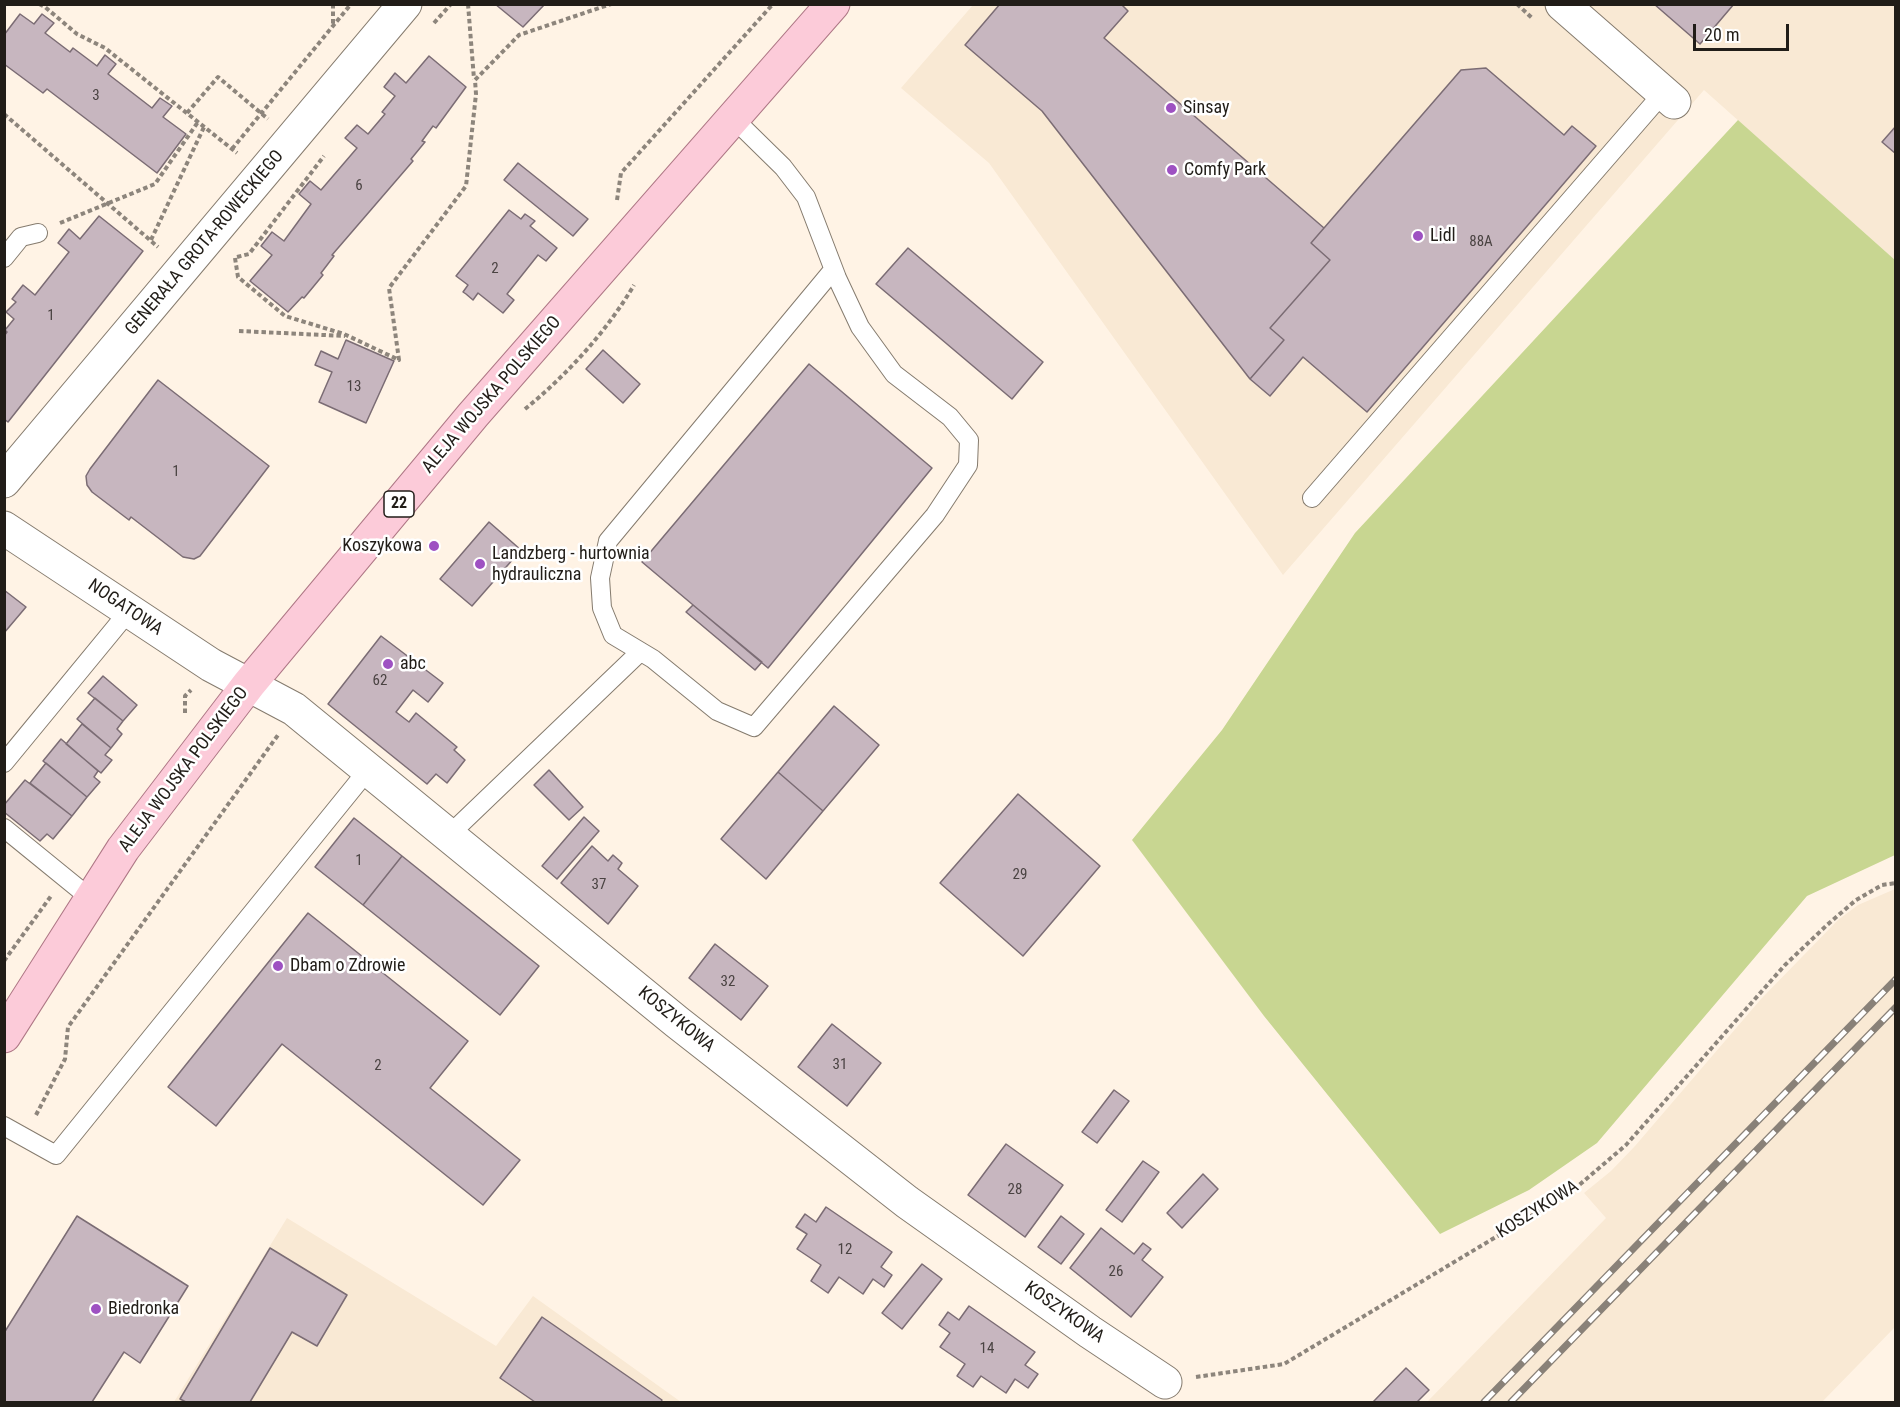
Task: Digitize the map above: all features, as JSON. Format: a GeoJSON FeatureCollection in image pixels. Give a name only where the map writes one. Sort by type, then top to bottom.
{"type":"FeatureCollection","features":[{"type":"Feature","properties":{"kind":"main road","name":"ALEJA WOJSKA POLSKIEGO"},"geometry":{"type":"LineString","coordinates":[[4,1036],[123,849],[249,684],[473,415],[833,4]]}},
{"type":"Feature","properties":{"kind":"street","name":"GENERAŁA GROTA-ROWECKIEGO"},"geometry":{"type":"LineString","coordinates":[[4,481],[405,4]]}},
{"type":"Feature","properties":{"kind":"street"},"geometry":{"type":"LineString","coordinates":[[1562,4],[1669,97]]}},
{"type":"Feature","properties":{"kind":"street","name":"NOGATOWA"},"geometry":{"type":"LineString","coordinates":[[4,528],[211,665],[249,684]]}},
{"type":"Feature","properties":{"kind":"street","name":"KOSZYKOWA"},"geometry":{"type":"LineString","coordinates":[[249,684],[294,709],[677,1023],[907,1202],[1090,1332],[1165,1382]]}},
{"type":"Feature","properties":{"kind":"lane"},"geometry":{"type":"LineString","coordinates":[[1312,498],[1669,97]]}},
{"type":"Feature","properties":{"kind":"lane"},"geometry":{"type":"LineString","coordinates":[[732,117],[783,167],[807,198],[833,270],[860,327],[894,374],[950,417],[969,440],[969,465],[935,514],[754,727],[717,711],[640,652],[613,635],[602,608],[600,578],[608,541],[833,270]]}},
{"type":"Feature","properties":{"kind":"lane"},"geometry":{"type":"LineString","coordinates":[[4,258],[21,237],[38,233]]}},
{"type":"Feature","properties":{"kind":"lane"},"geometry":{"type":"LineString","coordinates":[[4,763],[129,611]]}},
{"type":"Feature","properties":{"kind":"lane"},"geometry":{"type":"LineString","coordinates":[[448,836],[640,652]]}},
{"type":"Feature","properties":{"kind":"lane"},"geometry":{"type":"LineString","coordinates":[[12,1130],[56,1155],[367,771]]}},
{"type":"Feature","properties":{"kind":"lane"},"geometry":{"type":"LineString","coordinates":[[4,828],[90,898]]}},
{"type":"Feature","properties":{"kind":"path"},"geometry":{"type":"LineString","coordinates":[[39,4],[77,34],[105,48],[263,174]]}},
{"type":"Feature","properties":{"kind":"path"},"geometry":{"type":"LineString","coordinates":[[333,4],[333,26]]}},
{"type":"Feature","properties":{"kind":"path"},"geometry":{"type":"LineString","coordinates":[[232,149],[351,4]]}},
{"type":"Feature","properties":{"kind":"path"},"geometry":{"type":"LineString","coordinates":[[235,258],[238,277],[285,316],[349,336],[399,360],[389,288],[466,186],[476,94],[468,4]]}},
{"type":"Feature","properties":{"kind":"path"},"geometry":{"type":"LineString","coordinates":[[474,80],[519,35],[611,4]]}},
{"type":"Feature","properties":{"kind":"path"},"geometry":{"type":"LineString","coordinates":[[615,209],[621,173],[773,4]]}},
{"type":"Feature","properties":{"kind":"path"},"geometry":{"type":"LineString","coordinates":[[187,113],[218,77],[292,139]]}},
{"type":"Feature","properties":{"kind":"path"},"geometry":{"type":"LineString","coordinates":[[4,114],[183,268]]}},
{"type":"Feature","properties":{"kind":"path"},"geometry":{"type":"LineString","coordinates":[[38,233],[154,184],[198,122]]}},
{"type":"Feature","properties":{"kind":"path"},"geometry":{"type":"LineString","coordinates":[[151,240],[204,127]]}},
{"type":"Feature","properties":{"kind":"path"},"geometry":{"type":"LineString","coordinates":[[516,417],[549,390],[601,331],[622,306],[639,277]]}},
{"type":"Feature","properties":{"kind":"path"},"geometry":{"type":"LineString","coordinates":[[239,331],[349,336]]}},
{"type":"Feature","properties":{"kind":"path"},"geometry":{"type":"LineString","coordinates":[[12,1130],[40,1109],[65,1059],[68,1027],[165,896],[288,722],[294,709]]}},
{"type":"Feature","properties":{"kind":"path","name":"KOSZYKOWA"},"geometry":{"type":"LineString","coordinates":[[1165,1382],[1284,1364],[1571,1192],[1626,1145],[1785,965],[1827,924],[1856,900],[1882,885],[1896,883]]}},
{"type":"Feature","properties":{"kind":"shaded area","name":"Comfy Park"},"geometry":{"type":"Polygon","coordinates":[[[973,5],[1895,5],[1895,260],[1704,90],[1283,575],[989,163],[901,88],[973,5]]]}},
{"type":"Feature","properties":{"kind":"shaded area"},"geometry":{"type":"Polygon","coordinates":[[[1895,889],[1895,1327],[1822,1402],[1427,1402],[1606,1218],[1584,1193],[1611,1171],[1635,1146],[1761,999],[1838,920],[1858,905],[1895,889]]]}},
{"type":"Feature","properties":{"kind":"shaded area"},"geometry":{"type":"Polygon","coordinates":[[[287,1218],[496,1346],[533,1296],[681,1402],[174,1402],[287,1218]]]}},
{"type":"Feature","properties":{"kind":"green space"},"geometry":{"type":"Polygon","coordinates":[[[1738,120],[1895,260],[1895,855],[1807,896],[1597,1143],[1529,1190],[1440,1234],[1264,1016],[1132,840],[1222,730],[1355,533],[1738,120]]]}},
{"type":"Feature","properties":{"kind":"building"},"geometry":{"type":"Polygon","coordinates":[[[495,4],[545,4],[523,27],[495,4]]]}},
{"type":"Feature","properties":{"kind":"building","name":"Comfy Park"},"geometry":{"type":"Polygon","coordinates":[[[1000,4],[1121,4],[1128,11],[1104,38],[1324,228],[1311,243],[1330,260],[1270,328],[1284,340],[1250,379],[1042,111],[965,45],[1000,4]]]}},
{"type":"Feature","properties":{"kind":"building"},"geometry":{"type":"Polygon","coordinates":[[[1654,4],[1734,4],[1700,44],[1654,4]]]}},
{"type":"Feature","properties":{"kind":"building"},"geometry":{"type":"Polygon","coordinates":[[[20,14],[34,24],[42,14],[54,23],[45,33],[70,52],[73,48],[97,66],[105,55],[116,64],[108,74],[152,108],[160,98],[172,106],[163,117],[186,134],[157,173],[47,89],[43,93],[4,64],[4,35],[20,14]]]}},
{"type":"Feature","properties":{"kind":"building"},"geometry":{"type":"Polygon","coordinates":[[[429,56],[466,87],[436,128],[433,126],[422,141],[425,142],[411,159],[413,161],[332,255],[334,256],[321,273],[323,275],[304,298],[302,297],[288,312],[250,281],[272,255],[261,246],[272,232],[284,241],[311,204],[299,194],[310,181],[321,190],[357,148],[345,138],[357,125],[368,134],[385,114],[382,112],[395,96],[384,87],[395,73],[406,83],[429,56]]]}},
{"type":"Feature","properties":{"kind":"building","name":"Lidl"},"geometry":{"type":"Polygon","coordinates":[[[1486,68],[1564,135],[1572,126],[1596,146],[1367,412],[1303,357],[1270,396],[1250,379],[1284,340],[1270,328],[1330,260],[1311,243],[1461,70],[1486,68]]]}},
{"type":"Feature","properties":{"kind":"building"},"geometry":{"type":"Polygon","coordinates":[[[1896,126],[1896,154],[1882,142],[1896,126]]]}},
{"type":"Feature","properties":{"kind":"building"},"geometry":{"type":"Polygon","coordinates":[[[518,163],[588,219],[573,236],[504,180],[518,163]]]}},
{"type":"Feature","properties":{"kind":"building"},"geometry":{"type":"Polygon","coordinates":[[[509,210],[521,219],[525,214],[535,221],[530,226],[557,248],[546,261],[538,255],[507,294],[514,300],[503,313],[478,293],[473,300],[463,292],[468,285],[456,276],[509,210]]]}},
{"type":"Feature","properties":{"kind":"building"},"geometry":{"type":"Polygon","coordinates":[[[99,216],[143,251],[8,422],[4,419],[4,336],[7,332],[5,330],[14,319],[6,312],[16,302],[12,299],[23,285],[35,295],[69,252],[58,243],[69,229],[80,239],[99,216]]]}},
{"type":"Feature","properties":{"kind":"building"},"geometry":{"type":"Polygon","coordinates":[[[908,248],[1043,362],[1012,399],[876,284],[908,248]]]}},
{"type":"Feature","properties":{"kind":"building"},"geometry":{"type":"Polygon","coordinates":[[[346,340],[394,361],[366,423],[319,402],[332,372],[315,365],[321,351],[338,359],[346,340]]]}},
{"type":"Feature","properties":{"kind":"building"},"geometry":{"type":"Polygon","coordinates":[[[603,350],[640,384],[623,403],[586,369],[603,350]]]}},
{"type":"Feature","properties":{"kind":"building"},"geometry":{"type":"Polygon","coordinates":[[[809,364],[932,468],[768,668],[642,562],[809,364]]]}},
{"type":"Feature","properties":{"kind":"building"},"geometry":{"type":"Polygon","coordinates":[[[158,380],[269,466],[200,556],[194,559],[183,557],[131,517],[129,520],[92,492],[87,485],[86,476],[90,469],[158,380]]]}},
{"type":"Feature","properties":{"kind":"building","name":"Landzberg - hurtownia hydrauliczna"},"geometry":{"type":"Polygon","coordinates":[[[489,522],[521,550],[472,606],[440,579],[489,522]]]}},
{"type":"Feature","properties":{"kind":"building"},"geometry":{"type":"Polygon","coordinates":[[[4,590],[26,607],[4,633],[4,590]]]}},
{"type":"Feature","properties":{"kind":"building"},"geometry":{"type":"Polygon","coordinates":[[[693,605],[762,662],[755,670],[686,612],[693,605]]]}},
{"type":"Feature","properties":{"kind":"building"},"geometry":{"type":"Polygon","coordinates":[[[381,636],[443,683],[428,702],[413,690],[396,712],[409,722],[416,713],[457,747],[454,750],[465,760],[447,783],[436,774],[427,784],[328,704],[381,636]]]}},
{"type":"Feature","properties":{"kind":"building"},"geometry":{"type":"Polygon","coordinates":[[[103,676],[137,705],[123,721],[88,693],[103,676]]]}},
{"type":"Feature","properties":{"kind":"building"},"geometry":{"type":"Polygon","coordinates":[[[95,698],[123,721],[117,729],[122,734],[111,748],[77,719],[95,698]]]}},
{"type":"Feature","properties":{"kind":"building"},"geometry":{"type":"Polygon","coordinates":[[[834,706],[879,745],[823,811],[778,772],[834,706]]]}},
{"type":"Feature","properties":{"kind":"building"},"geometry":{"type":"Polygon","coordinates":[[[82,724],[111,748],[105,755],[112,760],[101,773],[66,744],[82,724]]]}},
{"type":"Feature","properties":{"kind":"building"},"geometry":{"type":"Polygon","coordinates":[[[61,739],[98,771],[94,777],[100,782],[87,797],[43,761],[61,739]]]}},
{"type":"Feature","properties":{"kind":"building"},"geometry":{"type":"Polygon","coordinates":[[[46,763],[87,797],[72,816],[30,783],[46,763]]]}},
{"type":"Feature","properties":{"kind":"building"},"geometry":{"type":"Polygon","coordinates":[[[549,770],[583,807],[569,820],[534,785],[549,770]]]}},
{"type":"Feature","properties":{"kind":"building"},"geometry":{"type":"Polygon","coordinates":[[[778,772],[823,811],[766,879],[721,839],[778,772]]]}},
{"type":"Feature","properties":{"kind":"building"},"geometry":{"type":"Polygon","coordinates":[[[25,780],[72,816],[53,839],[47,834],[40,841],[4,812],[4,805],[25,780]]]}},
{"type":"Feature","properties":{"kind":"building"},"geometry":{"type":"Polygon","coordinates":[[[1018,794],[1100,866],[1023,956],[940,883],[1018,794]]]}},
{"type":"Feature","properties":{"kind":"building"},"geometry":{"type":"Polygon","coordinates":[[[584,817],[599,831],[557,879],[542,866],[584,817]]]}},
{"type":"Feature","properties":{"kind":"building"},"geometry":{"type":"Polygon","coordinates":[[[354,818],[402,856],[363,905],[315,867],[354,818]]]}},
{"type":"Feature","properties":{"kind":"building"},"geometry":{"type":"Polygon","coordinates":[[[592,846],[608,861],[613,855],[622,863],[618,869],[638,886],[608,924],[561,883],[592,846]]]}},
{"type":"Feature","properties":{"kind":"building"},"geometry":{"type":"Polygon","coordinates":[[[402,856],[539,966],[500,1015],[363,905],[402,856]]]}},
{"type":"Feature","properties":{"kind":"building"},"geometry":{"type":"Polygon","coordinates":[[[308,913],[468,1041],[430,1088],[520,1160],[483,1205],[282,1044],[216,1126],[168,1087],[308,913]]]}},
{"type":"Feature","properties":{"kind":"building"},"geometry":{"type":"Polygon","coordinates":[[[715,944],[768,986],[741,1020],[689,978],[715,944]]]}},
{"type":"Feature","properties":{"kind":"building"},"geometry":{"type":"Polygon","coordinates":[[[832,1024],[881,1063],[847,1106],[798,1067],[832,1024]]]}},
{"type":"Feature","properties":{"kind":"building"},"geometry":{"type":"Polygon","coordinates":[[[1114,1090],[1129,1101],[1097,1143],[1082,1132],[1114,1090]]]}},
{"type":"Feature","properties":{"kind":"building"},"geometry":{"type":"Polygon","coordinates":[[[1006,1144],[1063,1185],[1025,1237],[968,1195],[1006,1144]]]}},
{"type":"Feature","properties":{"kind":"building"},"geometry":{"type":"Polygon","coordinates":[[[1143,1161],[1159,1172],[1122,1222],[1106,1210],[1143,1161]]]}},
{"type":"Feature","properties":{"kind":"building"},"geometry":{"type":"Polygon","coordinates":[[[1203,1174],[1218,1189],[1182,1228],[1167,1213],[1203,1174]]]}},
{"type":"Feature","properties":{"kind":"building"},"geometry":{"type":"Polygon","coordinates":[[[826,1207],[892,1252],[881,1267],[892,1275],[884,1287],[873,1279],[863,1294],[839,1277],[828,1293],[811,1281],[821,1265],[797,1249],[807,1234],[796,1227],[805,1214],[816,1222],[826,1207]]]}},
{"type":"Feature","properties":{"kind":"building","name":"Biedronka"},"geometry":{"type":"Polygon","coordinates":[[[77,1216],[188,1286],[140,1363],[124,1352],[92,1402],[4,1402],[4,1333],[77,1216]]]}},
{"type":"Feature","properties":{"kind":"building"},"geometry":{"type":"Polygon","coordinates":[[[1061,1216],[1084,1234],[1061,1264],[1038,1247],[1061,1216]]]}},
{"type":"Feature","properties":{"kind":"building"},"geometry":{"type":"Polygon","coordinates":[[[1101,1228],[1134,1254],[1143,1243],[1151,1249],[1142,1260],[1163,1277],[1131,1317],[1070,1268],[1101,1228]]]}},
{"type":"Feature","properties":{"kind":"building"},"geometry":{"type":"Polygon","coordinates":[[[270,1248],[347,1295],[317,1346],[292,1332],[250,1402],[186,1402],[180,1399],[270,1248]]]}},
{"type":"Feature","properties":{"kind":"building"},"geometry":{"type":"Polygon","coordinates":[[[922,1264],[942,1279],[902,1329],[882,1313],[922,1264]]]}},
{"type":"Feature","properties":{"kind":"building"},"geometry":{"type":"Polygon","coordinates":[[[969,1306],[1035,1352],[1025,1365],[1038,1374],[1028,1388],[1015,1379],[1006,1393],[981,1376],[973,1387],[957,1376],[965,1364],[940,1347],[950,1333],[939,1325],[948,1312],[959,1320],[969,1306]]]}},
{"type":"Feature","properties":{"kind":"building"},"geometry":{"type":"Polygon","coordinates":[[[542,1317],[662,1400],[661,1402],[535,1402],[500,1378],[542,1317]]]}},
{"type":"Feature","properties":{"kind":"building"},"geometry":{"type":"Polygon","coordinates":[[[1406,1368],[1429,1390],[1417,1402],[1373,1402],[1406,1368]]]}},
{"type":"Feature","properties":{"kind":"railway"},"geometry":{"type":"LineString","coordinates":[[1484,1402],[1896,979]]}},
{"type":"Feature","properties":{"kind":"railway"},"geometry":{"type":"LineString","coordinates":[[1511,1402],[1896,1007]]}},
{"type":"Feature","properties":{"kind":"place","name":"Sinsay"},"geometry":{"type":"Point","coordinates":[1171,108]}},
{"type":"Feature","properties":{"kind":"place","name":"Comfy Park"},"geometry":{"type":"Point","coordinates":[1172,170]}},
{"type":"Feature","properties":{"kind":"place","name":"Lidl"},"geometry":{"type":"Point","coordinates":[1418,236]}},
{"type":"Feature","properties":{"kind":"place","name":"Koszykowa"},"geometry":{"type":"Point","coordinates":[434,546]}},
{"type":"Feature","properties":{"kind":"place","name":"Landzberg - hurtownia hydrauliczna"},"geometry":{"type":"Point","coordinates":[480,564]}},
{"type":"Feature","properties":{"kind":"place","name":"abc"},"geometry":{"type":"Point","coordinates":[388,664]}},
{"type":"Feature","properties":{"kind":"place","name":"Dbam o Zdrowie"},"geometry":{"type":"Point","coordinates":[278,966]}},
{"type":"Feature","properties":{"kind":"place","name":"Biedronka"},"geometry":{"type":"Point","coordinates":[96,1309]}}]}
